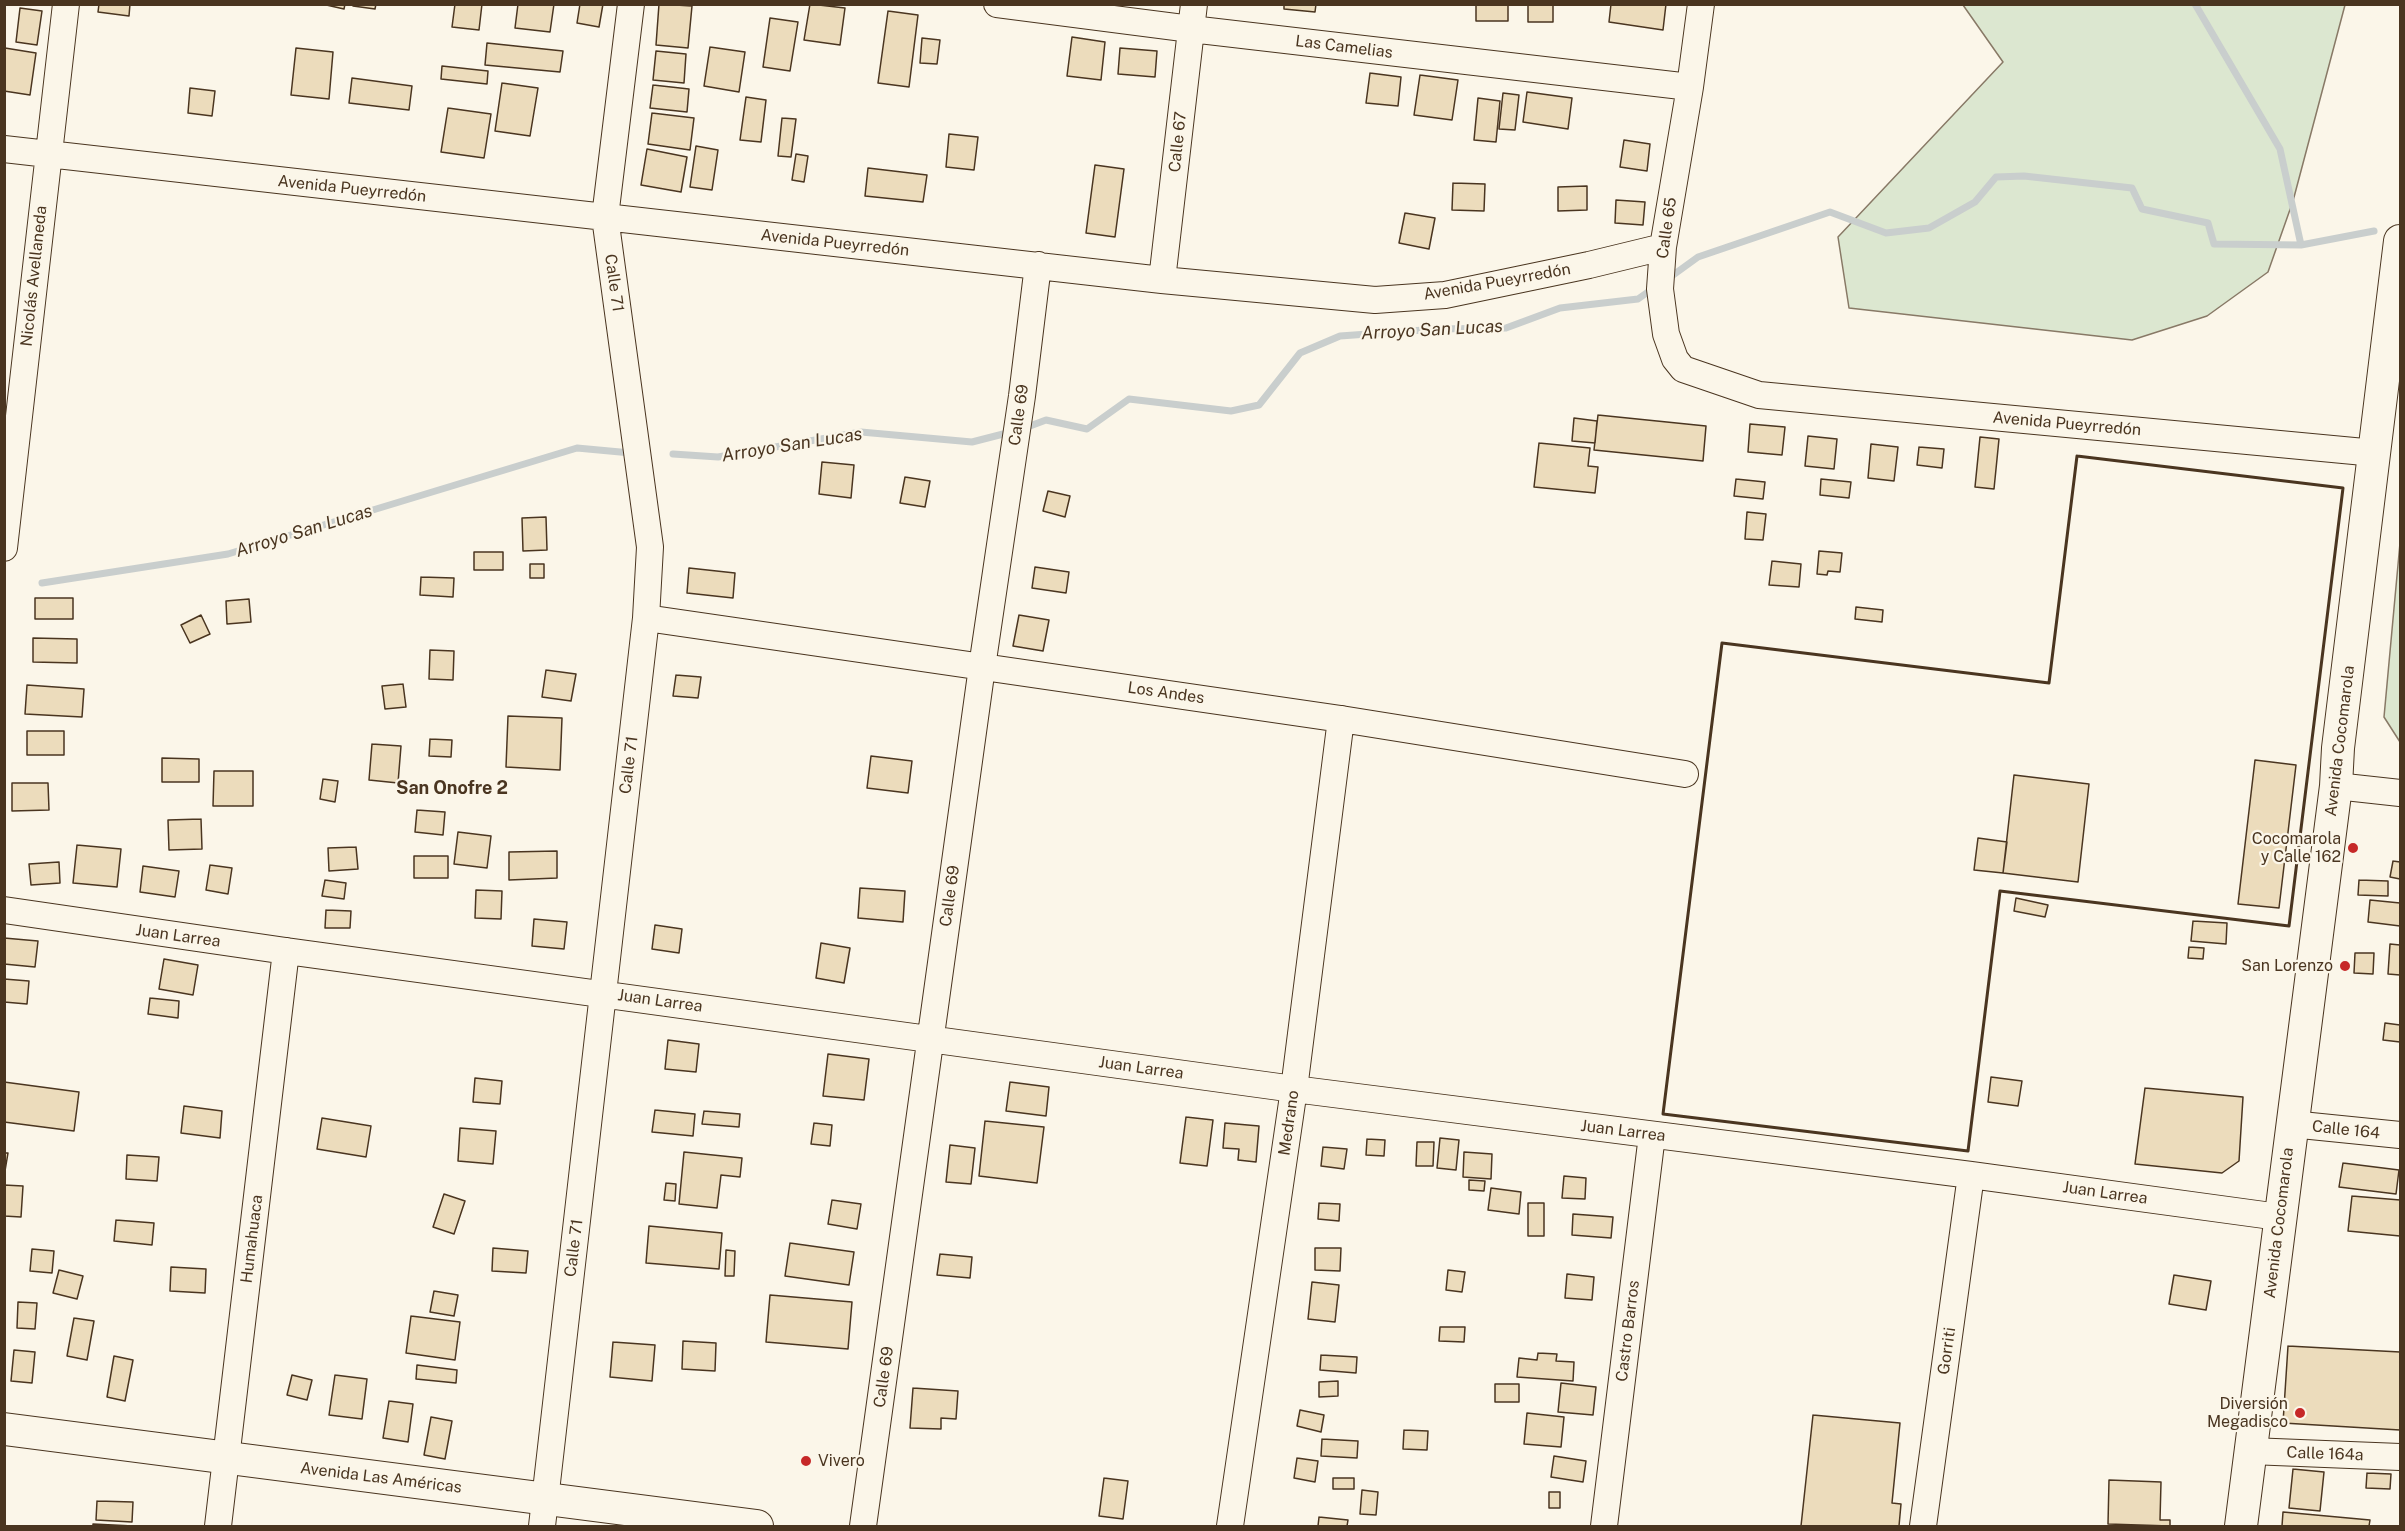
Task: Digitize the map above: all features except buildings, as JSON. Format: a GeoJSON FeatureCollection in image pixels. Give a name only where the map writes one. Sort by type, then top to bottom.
{"type":"FeatureCollection","features":[{"type":"Feature","properties":{"kind":"main road","name":"Avenida Cocomarola"},"geometry":{"type":"LineString","coordinates":[[2241,1527],[2336,786],[2338,748],[2400,241]]}},
{"type":"Feature","properties":{"kind":"main road","name":"Avenida Las Américas"},"geometry":{"type":"LineString","coordinates":[[4,1429],[226,1458],[543,1513],[757,1527]]}},
{"type":"Feature","properties":{"kind":"street","name":"Nicolás Avellaneda"},"geometry":{"type":"LineString","coordinates":[[5,541],[47,155],[66,4]]}},
{"type":"Feature","properties":{"kind":"street","name":"Calle 71"},"geometry":{"type":"LineString","coordinates":[[543,1513],[646,618],[650,547],[605,217],[631,4]]}},
{"type":"Feature","properties":{"kind":"street","name":"Las Camelias"},"geometry":{"type":"LineString","coordinates":[[997,4],[1192,17],[1690,87]]}},
{"type":"Feature","properties":{"kind":"street","name":"Calle 65"},"geometry":{"type":"LineString","coordinates":[[1701,4],[1690,87],[1663,247],[1660,289],[1666,334],[1675,359],[1683,369],[1759,395]]}},
{"type":"Feature","properties":{"kind":"street","name":"Calle 67"},"geometry":{"type":"LineString","coordinates":[[1162,280],[1192,17]]}},
{"type":"Feature","properties":{"kind":"street","name":"Avenida Pueyrredón"},"geometry":{"type":"LineString","coordinates":[[4,149],[1162,280],[1375,300],[1445,295],[1663,247]]}},
{"type":"Feature","properties":{"kind":"street","name":"Calle 69"},"geometry":{"type":"LineString","coordinates":[[863,1527],[982,667],[1018,427],[1038,265]]}},
{"type":"Feature","properties":{"kind":"street","name":"Avenida Pueyrredón"},"geometry":{"type":"LineString","coordinates":[[1759,395],[2375,453]]}},
{"type":"Feature","properties":{"kind":"street","name":"Los Andes"},"geometry":{"type":"LineString","coordinates":[[646,618],[1341,719],[1685,774]]}},
{"type":"Feature","properties":{"kind":"street","name":"Medrano"},"geometry":{"type":"LineString","coordinates":[[1230,1527],[1294,1089],[1341,719]]}},
{"type":"Feature","properties":{"kind":"street"},"geometry":{"type":"LineString","coordinates":[[2336,786],[2400,793]]}},
{"type":"Feature","properties":{"kind":"street","name":"Juan Larrea"},"geometry":{"type":"LineString","coordinates":[[4,910],[930,1040],[1294,1089],[1971,1174],[2279,1217]]}},
{"type":"Feature","properties":{"kind":"street","name":"Humahuaca"},"geometry":{"type":"LineString","coordinates":[[218,1527],[286,951]]}},
{"type":"Feature","properties":{"kind":"street","name":"Calle 164"},"geometry":{"type":"LineString","coordinates":[[2291,1124],[2400,1135]]}},
{"type":"Feature","properties":{"kind":"street","name":"Castro Barros"},"geometry":{"type":"LineString","coordinates":[[1605,1527],[1652,1135]]}},
{"type":"Feature","properties":{"kind":"street","name":"Gorriti"},"geometry":{"type":"LineString","coordinates":[[1923,1527],[1971,1174]]}},
{"type":"Feature","properties":{"kind":"street","name":"Calle 164a"},"geometry":{"type":"LineString","coordinates":[[2250,1451],[2400,1457]]}},
{"type":"Feature","properties":{"kind":"green space"},"geometry":{"type":"Polygon","coordinates":[[[1963,5],[2345,5],[2293,201],[2268,272],[2207,316],[2132,340],[1849,308],[1838,237],[2003,62],[1963,5]]]}},
{"type":"Feature","properties":{"kind":"green space"},"geometry":{"type":"Polygon","coordinates":[[[2400,543],[2400,742],[2384,717],[2400,543]]]}},
{"type":"Feature","properties":{"kind":"waterway"},"geometry":{"type":"LineString","coordinates":[[2195,4],[2280,149],[2301,245]]}},
{"type":"Feature","properties":{"kind":"waterway","name":"Arroyo San Lucas"},"geometry":{"type":"LineString","coordinates":[[1669,278],[1698,257],[1830,212],[1886,233],[1929,228],[1975,202],[1996,177],[2024,176],[2132,188],[2142,209],[2208,223],[2214,244],[2301,245],[2374,231]]}},
{"type":"Feature","properties":{"kind":"waterway","name":"Arroyo San Lucas"},"geometry":{"type":"LineString","coordinates":[[1022,429],[1046,420],[1087,429],[1129,399],[1231,411],[1259,405],[1300,353],[1340,336],[1438,329],[1506,328],[1560,308],[1638,299],[1655,287]]}},
{"type":"Feature","properties":{"kind":"waterway","name":"Arroyo San Lucas"},"geometry":{"type":"LineString","coordinates":[[673,454],[718,457],[861,432],[972,442],[1011,432]]}},
{"type":"Feature","properties":{"kind":"waterway","name":"Arroyo San Lucas"},"geometry":{"type":"LineString","coordinates":[[42,583],[228,554],[577,448],[631,453]]}},
{"type":"Feature","properties":{"kind":"wall"},"geometry":{"type":"LineString","coordinates":[[2077,456],[2343,488],[2289,926],[2000,891],[1968,1151],[1663,1114],[1722,643],[2049,683],[2077,456]]}},
{"type":"Feature","properties":{"kind":"place","name":"Cocomarola y Calle 162"},"geometry":{"type":"Point","coordinates":[2353,848]}},
{"type":"Feature","properties":{"kind":"place","name":"San Lorenzo"},"geometry":{"type":"Point","coordinates":[2345,966]}},
{"type":"Feature","properties":{"kind":"place","name":"Diversión Megadisco"},"geometry":{"type":"Point","coordinates":[2300,1413]}},
{"type":"Feature","properties":{"kind":"place","name":"Vivero"},"geometry":{"type":"Point","coordinates":[806,1461]}},
{"type":"Feature","properties":{"kind":"district","name":"San Onofre 2"},"geometry":{"type":"Point","coordinates":[452,788]}}]}
